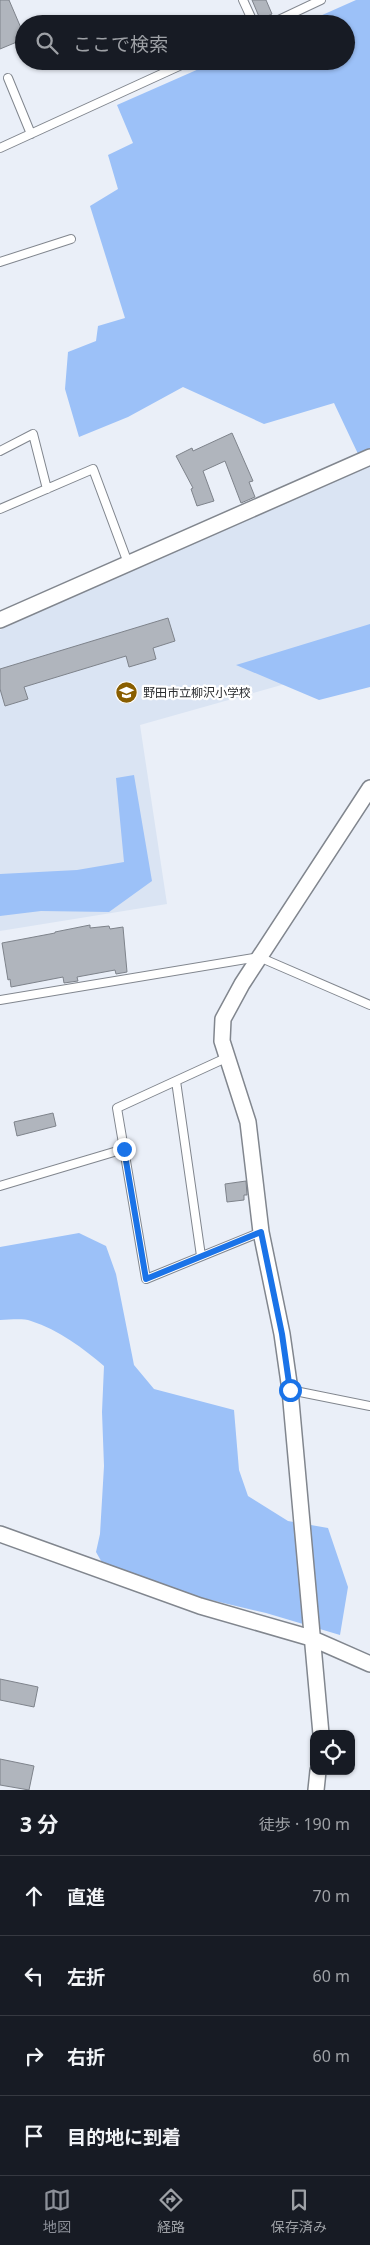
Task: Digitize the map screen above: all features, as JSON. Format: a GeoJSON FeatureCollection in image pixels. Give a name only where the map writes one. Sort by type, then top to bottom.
{"type":"FeatureCollection","features":[{"type":"Feature","properties":{"kind":"street"},"geometry":{"type":"LineString","coordinates":[[0,620],[370,457]]}},
{"type":"Feature","properties":{"kind":"street"},"geometry":{"type":"LineString","coordinates":[[321,1730],[290,1390],[282,1334],[261,1232],[248,1122],[222,1041],[223,1019],[259,957],[370,788]]}},
{"type":"Feature","properties":{"kind":"street"},"geometry":{"type":"LineString","coordinates":[[0,1534],[200,1606],[311,1638],[370,1664]]}},
{"type":"Feature","properties":{"kind":"street"},"geometry":{"type":"LineString","coordinates":[[316,1790],[318,1775]]}},
{"type":"Feature","properties":{"kind":"lane"},"geometry":{"type":"LineString","coordinates":[[243,0],[250,15]]}},
{"type":"Feature","properties":{"kind":"lane"},"geometry":{"type":"LineString","coordinates":[[289,15],[321,0]]}},
{"type":"Feature","properties":{"kind":"lane"},"geometry":{"type":"LineString","coordinates":[[0,148],[171,70]]}},
{"type":"Feature","properties":{"kind":"lane"},"geometry":{"type":"LineString","coordinates":[[8,78],[32,134]]}},
{"type":"Feature","properties":{"kind":"lane"},"geometry":{"type":"LineString","coordinates":[[0,262],[71,239]]}},
{"type":"Feature","properties":{"kind":"lane"},"geometry":{"type":"LineString","coordinates":[[0,452],[33,434],[47,489]]}},
{"type":"Feature","properties":{"kind":"lane"},"geometry":{"type":"LineString","coordinates":[[0,509],[93,469],[128,562]]}},
{"type":"Feature","properties":{"kind":"lane"},"geometry":{"type":"LineString","coordinates":[[0,1000],[259,957],[370,1005]]}},
{"type":"Feature","properties":{"kind":"lane"},"geometry":{"type":"LineString","coordinates":[[228,1057],[117,1108],[146,1279],[261,1232]]}},
{"type":"Feature","properties":{"kind":"lane"},"geometry":{"type":"LineString","coordinates":[[176,1081],[200,1256]]}},
{"type":"Feature","properties":{"kind":"lane"},"geometry":{"type":"LineString","coordinates":[[0,1186],[124,1149]]}},
{"type":"Feature","properties":{"kind":"lane"},"geometry":{"type":"LineString","coordinates":[[290,1390],[370,1406]]}},
{"type":"Feature","properties":{"kind":"shaded area"},"geometry":{"type":"Polygon","coordinates":[[[356,0],[370,0],[370,450],[359,456],[334,403],[264,424],[183,387],[128,417],[79,437],[65,389],[68,352],[96,341],[98,326],[125,318],[90,206],[118,189],[108,155],[133,143],[117,105],[197,70],[355,70],[355,15],[322,15],[356,0]]]}},
{"type":"Feature","properties":{"kind":"shaded area","name":"野田市立柳沢小学校"},"geometry":{"type":"Polygon","coordinates":[[[370,460],[370,660],[140,725],[167,904],[0,931],[0,630],[370,460]]]}},
{"type":"Feature","properties":{"kind":"shaded area"},"geometry":{"type":"Polygon","coordinates":[[[370,624],[370,687],[319,700],[236,665],[370,624]]]}},
{"type":"Feature","properties":{"kind":"shaded area"},"geometry":{"type":"Polygon","coordinates":[[[134,775],[152,881],[109,912],[41,911],[0,916],[0,874],[77,870],[124,862],[116,778],[134,775]]]}},
{"type":"Feature","properties":{"kind":"shaded area"},"geometry":{"type":"Polygon","coordinates":[[[79,1233],[106,1246],[116,1274],[134,1365],[154,1389],[234,1410],[239,1470],[248,1496],[288,1521],[328,1528],[348,1587],[340,1635],[266,1613],[190,1595],[104,1566],[96,1552],[100,1534],[104,1466],[102,1412],[104,1366],[70,1340],[51,1329],[31,1321],[0,1320],[0,1247],[79,1233]]]}},
{"type":"Feature","properties":{"kind":"building"},"geometry":{"type":"Polygon","coordinates":[[[0,0],[9,0],[15,15],[15,43],[0,49],[0,0]]]}},
{"type":"Feature","properties":{"kind":"building"},"geometry":{"type":"Polygon","coordinates":[[[252,0],[266,0],[272,14],[258,15],[252,0]]]}},
{"type":"Feature","properties":{"kind":"building"},"geometry":{"type":"Polygon","coordinates":[[[232,433],[253,481],[249,482],[255,497],[241,503],[225,461],[203,471],[214,501],[197,506],[191,489],[193,488],[176,456],[192,448],[193,451],[232,433]]]}},
{"type":"Feature","properties":{"kind":"building"},"geometry":{"type":"Polygon","coordinates":[[[168,618],[175,641],[153,648],[156,659],[129,667],[126,656],[24,687],[28,699],[5,706],[0,689],[0,669],[168,618]]]}},
{"type":"Feature","properties":{"kind":"building"},"geometry":{"type":"Polygon","coordinates":[[[90,925],[90,928],[109,926],[110,929],[123,927],[127,972],[116,974],[115,970],[77,977],[78,981],[64,983],[63,977],[11,987],[10,979],[8,980],[2,943],[90,925]]]}},
{"type":"Feature","properties":{"kind":"building"},"geometry":{"type":"Polygon","coordinates":[[[53,1113],[56,1126],[17,1136],[14,1122],[53,1113]]]}},
{"type":"Feature","properties":{"kind":"building"},"geometry":{"type":"Polygon","coordinates":[[[246,1181],[247,1195],[244,1195],[244,1200],[227,1202],[225,1184],[246,1181]]]}},
{"type":"Feature","properties":{"kind":"building"},"geometry":{"type":"Polygon","coordinates":[[[0,1679],[38,1687],[34,1707],[0,1700],[0,1679]]]}},
{"type":"Feature","properties":{"kind":"building"},"geometry":{"type":"Polygon","coordinates":[[[0,1759],[34,1766],[29,1790],[0,1785],[0,1759]]]}},
{"type":"Feature","properties":{"kind":"place","name":"野田市立柳沢小学校"},"geometry":{"type":"Point","coordinates":[127,693]}},
{"type":"Feature","properties":{"kind":"route"},"geometry":{"type":"LineString","coordinates":[[124,1149],[146,1279],[261,1232],[282,1334],[290,1390]]}}]}
